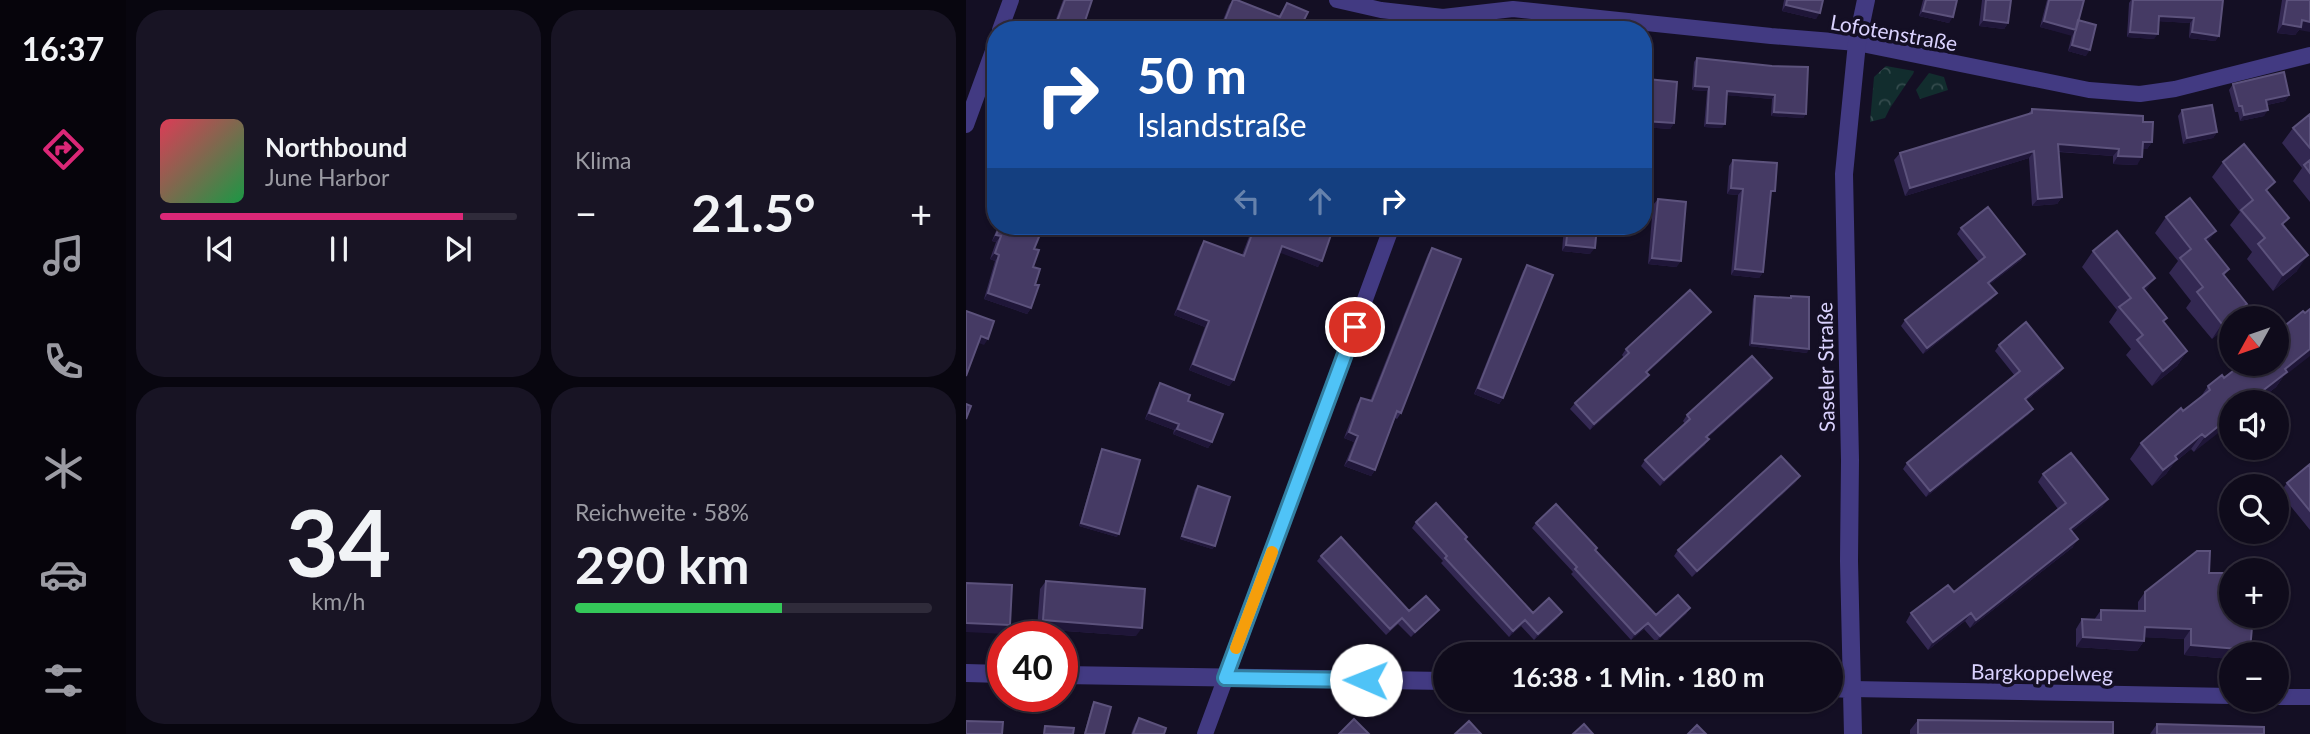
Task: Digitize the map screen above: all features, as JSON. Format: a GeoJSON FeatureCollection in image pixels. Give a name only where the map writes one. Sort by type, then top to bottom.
{"type":"FeatureCollection","features":[{"type":"Feature","properties":{"kind":"street"},"geometry":{"type":"LineString","coordinates":[[1003,21],[1011,0]]}},
{"type":"Feature","properties":{"kind":"street","name":"Lofotenstraße"},"geometry":{"type":"LineString","coordinates":[[1337,0],[1382,5],[1437,21]]}},
{"type":"Feature","properties":{"kind":"street","name":"Saseler Straße"},"geometry":{"type":"LineString","coordinates":[[1853,734],[1844,174],[1857,43],[1866,0]]}},
{"type":"Feature","properties":{"kind":"street","name":"Lofotenstraße"},"geometry":{"type":"LineString","coordinates":[[1454,21],[1513,9],[1628,21]]}},
{"type":"Feature","properties":{"kind":"street","name":"Lofotenstraße"},"geometry":{"type":"LineString","coordinates":[[1652,24],[1857,43],[2089,90],[2140,94],[2175,89],[2310,55]]}},
{"type":"Feature","properties":{"kind":"street"},"geometry":{"type":"LineString","coordinates":[[966,124],[987,67]]}},
{"type":"Feature","properties":{"kind":"street"},"geometry":{"type":"LineString","coordinates":[[1205,734],[1389,235]]}},
{"type":"Feature","properties":{"kind":"street"},"geometry":{"type":"LineString","coordinates":[[966,673],[987,674]]}},
{"type":"Feature","properties":{"kind":"street"},"geometry":{"type":"LineString","coordinates":[[1078,675],[1433,681]]}},
{"type":"Feature","properties":{"kind":"street"},"geometry":{"type":"LineString","coordinates":[[1843,689],[1852,689]]}},
{"type":"Feature","properties":{"kind":"street","name":"Bargkoppelweg"},"geometry":{"type":"LineString","coordinates":[[1852,689],[2219,696]]}},
{"type":"Feature","properties":{"kind":"street"},"geometry":{"type":"LineString","coordinates":[[2289,697],[2310,697]]}},
{"type":"Feature","properties":{"kind":"green space"},"geometry":{"type":"Polygon","coordinates":[[[1886,66],[1914,71],[1885,118],[1870,122],[1874,77],[1886,66]]]}},
{"type":"Feature","properties":{"kind":"green space"},"geometry":{"type":"Polygon","coordinates":[[[1929,73],[1944,77],[1948,90],[1920,99],[1916,90],[1929,73]]]}},
{"type":"Feature","properties":{"kind":"building"},"geometry":{"type":"Polygon","coordinates":[[[1065,0],[1092,0],[1085,21],[1057,21],[1065,0]]]}},
{"type":"Feature","properties":{"kind":"building"},"geometry":{"type":"Polygon","coordinates":[[[1233,0],[1280,17],[1287,3],[1308,12],[1304,21],[1225,21],[1233,0]]]}},
{"type":"Feature","properties":{"kind":"building"},"geometry":{"type":"Polygon","coordinates":[[[1787,0],[1823,0],[1820,13],[1786,5],[1787,0]]]}},
{"type":"Feature","properties":{"kind":"building"},"geometry":{"type":"Polygon","coordinates":[[[1926,0],[1957,0],[1953,17],[1923,11],[1926,0]]]}},
{"type":"Feature","properties":{"kind":"building"},"geometry":{"type":"Polygon","coordinates":[[[1986,0],[2011,0],[2008,23],[1984,20],[1986,0]]]}},
{"type":"Feature","properties":{"kind":"building"},"geometry":{"type":"Polygon","coordinates":[[[2049,0],[2084,0],[2076,30],[2044,21],[2049,0]]]}},
{"type":"Feature","properties":{"kind":"building"},"geometry":{"type":"Polygon","coordinates":[[[2133,0],[2223,0],[2219,36],[2192,32],[2194,18],[2159,16],[2158,34],[2130,32],[2133,0]]]}},
{"type":"Feature","properties":{"kind":"building"},"geometry":{"type":"Polygon","coordinates":[[[2287,0],[2310,0],[2310,22],[2302,20],[2301,27],[2283,24],[2287,0]]]}},
{"type":"Feature","properties":{"kind":"building"},"geometry":{"type":"Polygon","coordinates":[[[2078,20],[2096,25],[2090,50],[2072,45],[2078,20]]]}},
{"type":"Feature","properties":{"kind":"building"},"geometry":{"type":"Polygon","coordinates":[[[1697,58],[1808,67],[1806,114],[1774,112],[1775,95],[1727,91],[1725,124],[1707,123],[1709,87],[1695,86],[1697,58]]]}},
{"type":"Feature","properties":{"kind":"building"},"geometry":{"type":"Polygon","coordinates":[[[2284,72],[2289,95],[2266,100],[2268,110],[2244,115],[2233,84],[2284,72]]]}},
{"type":"Feature","properties":{"kind":"building"},"geometry":{"type":"Polygon","coordinates":[[[1652,80],[1677,82],[1674,123],[1652,122],[1652,80]]]}},
{"type":"Feature","properties":{"kind":"building"},"geometry":{"type":"Polygon","coordinates":[[[2212,105],[2217,132],[2187,138],[2182,110],[2212,105]]]}},
{"type":"Feature","properties":{"kind":"building"},"geometry":{"type":"Polygon","coordinates":[[[2032,109],[2143,116],[2143,122],[2153,122],[2152,142],[2143,142],[2142,157],[2118,156],[2119,149],[2058,144],[2062,197],[2038,199],[2034,151],[1910,188],[1900,153],[2032,113],[2032,109]]]}},
{"type":"Feature","properties":{"kind":"building"},"geometry":{"type":"Polygon","coordinates":[[[2310,114],[2310,148],[2293,128],[2310,114]]]}},
{"type":"Feature","properties":{"kind":"building"},"geometry":{"type":"Polygon","coordinates":[[[2244,144],[2275,182],[2266,190],[2289,218],[2282,224],[2308,255],[2283,275],[2258,244],[2265,238],[2241,210],[2253,200],[2223,162],[2244,144]]]}},
{"type":"Feature","properties":{"kind":"building"},"geometry":{"type":"Polygon","coordinates":[[[1733,160],[1777,163],[1775,191],[1771,191],[1763,272],[1735,269],[1743,189],[1731,188],[1733,160]]]}},
{"type":"Feature","properties":{"kind":"building"},"geometry":{"type":"Polygon","coordinates":[[[2310,160],[2310,173],[2304,165],[2310,160]]]}},
{"type":"Feature","properties":{"kind":"building"},"geometry":{"type":"Polygon","coordinates":[[[2190,198],[2216,231],[2205,239],[2229,269],[2223,274],[2247,304],[2219,306],[2219,320],[2197,292],[2203,287],[2180,258],[2191,249],[2166,217],[2190,198]]]}},
{"type":"Feature","properties":{"kind":"building"},"geometry":{"type":"Polygon","coordinates":[[[1658,199],[1686,202],[1681,261],[1652,258],[1658,199]]]}},
{"type":"Feature","properties":{"kind":"building"},"geometry":{"type":"Polygon","coordinates":[[[1988,207],[2025,254],[1988,283],[1997,293],[1927,348],[1905,320],[1985,257],[1961,228],[1988,207]]]}},
{"type":"Feature","properties":{"kind":"building"},"geometry":{"type":"Polygon","coordinates":[[[2117,231],[2155,278],[2143,288],[2167,318],[2163,321],[2187,351],[2163,371],[2137,340],[2143,335],[2119,307],[2131,298],[2093,251],[2117,231]]]}},
{"type":"Feature","properties":{"kind":"building"},"geometry":{"type":"Polygon","coordinates":[[[996,235],[1040,235],[1034,249],[1039,250],[1033,267],[1040,269],[1035,285],[1039,285],[1031,308],[988,293],[999,255],[995,253],[1001,236],[996,235]]]}},
{"type":"Feature","properties":{"kind":"building"},"geometry":{"type":"Polygon","coordinates":[[[1252,235],[1331,235],[1322,261],[1282,246],[1234,380],[1193,364],[1209,321],[1178,309],[1204,241],[1244,256],[1252,235]]]}},
{"type":"Feature","properties":{"kind":"building"},"geometry":{"type":"Polygon","coordinates":[[[1567,235],[1596,235],[1595,248],[1566,245],[1567,235]]]}},
{"type":"Feature","properties":{"kind":"building"},"geometry":{"type":"Polygon","coordinates":[[[1432,248],[1461,259],[1401,413],[1397,411],[1375,470],[1349,460],[1358,436],[1349,432],[1361,398],[1372,401],[1432,248]]]}},
{"type":"Feature","properties":{"kind":"building"},"geometry":{"type":"Polygon","coordinates":[[[1527,265],[1553,275],[1503,398],[1478,388],[1527,265]]]}},
{"type":"Feature","properties":{"kind":"building"},"geometry":{"type":"Polygon","coordinates":[[[1690,290],[1711,312],[1646,372],[1649,375],[1594,424],[1575,403],[1629,353],[1626,349],[1690,290]]]}},
{"type":"Feature","properties":{"kind":"building"},"geometry":{"type":"Polygon","coordinates":[[[1755,296],[1809,297],[1809,349],[1752,343],[1755,296]]]}},
{"type":"Feature","properties":{"kind":"building"},"geometry":{"type":"Polygon","coordinates":[[[2310,309],[2310,349],[2289,366],[2289,322],[2303,311],[2305,313],[2310,309]]]}},
{"type":"Feature","properties":{"kind":"building"},"geometry":{"type":"Polygon","coordinates":[[[966,311],[994,321],[988,339],[981,336],[966,376],[966,311]]]}},
{"type":"Feature","properties":{"kind":"building"},"geometry":{"type":"Polygon","coordinates":[[[2026,322],[2063,368],[2025,399],[2033,409],[1930,491],[1907,463],[2020,371],[1999,345],[2026,322]]]}},
{"type":"Feature","properties":{"kind":"building"},"geometry":{"type":"Polygon","coordinates":[[[1752,356],[1772,378],[1706,437],[1709,439],[1664,480],[1645,460],[1690,419],[1687,415],[1752,356]]]}},
{"type":"Feature","properties":{"kind":"building"},"geometry":{"type":"Polygon","coordinates":[[[2221,376],[2282,376],[2264,390],[2219,390],[2219,426],[2205,437],[2202,434],[2175,456],[2177,459],[2163,470],[2141,443],[2181,408],[2183,411],[2210,390],[2208,386],[2221,376]]]}},
{"type":"Feature","properties":{"kind":"building"},"geometry":{"type":"Polygon","coordinates":[[[1160,383],[1190,395],[1188,401],[1223,414],[1212,442],[1177,429],[1179,424],[1149,413],[1160,383]]]}},
{"type":"Feature","properties":{"kind":"building"},"geometry":{"type":"Polygon","coordinates":[[[966,404],[971,406],[966,419],[966,404]]]}},
{"type":"Feature","properties":{"kind":"building"},"geometry":{"type":"Polygon","coordinates":[[[1102,449],[1140,460],[1119,534],[1081,523],[1102,449]]]}},
{"type":"Feature","properties":{"kind":"building"},"geometry":{"type":"Polygon","coordinates":[[[2071,453],[2108,499],[2070,529],[2078,539],[1976,620],[1971,613],[1933,642],[1911,613],[1948,585],[1954,592],[2066,503],[2043,474],[2071,453]]]}},
{"type":"Feature","properties":{"kind":"building"},"geometry":{"type":"Polygon","coordinates":[[[1781,456],[1800,476],[1697,571],[1678,550],[1781,456]]]}},
{"type":"Feature","properties":{"kind":"building"},"geometry":{"type":"Polygon","coordinates":[[[2310,464],[2310,511],[2289,485],[2289,481],[2310,464]]]}},
{"type":"Feature","properties":{"kind":"building"},"geometry":{"type":"Polygon","coordinates":[[[1198,486],[1230,497],[1215,546],[1182,536],[1198,486]]]}},
{"type":"Feature","properties":{"kind":"building"},"geometry":{"type":"Polygon","coordinates":[[[1436,503],[1533,613],[1549,598],[1562,612],[1538,634],[1525,620],[1513,631],[1445,558],[1447,556],[1416,522],[1436,503]]]}},
{"type":"Feature","properties":{"kind":"building"},"geometry":{"type":"Polygon","coordinates":[[[1556,504],[1656,615],[1678,595],[1690,608],[1660,636],[1648,623],[1635,634],[1536,523],[1556,504]]]}},
{"type":"Feature","properties":{"kind":"building"},"geometry":{"type":"Polygon","coordinates":[[[1341,537],[1409,611],[1426,596],[1439,610],[1415,632],[1402,618],[1390,629],[1321,556],[1341,537]]]}},
{"type":"Feature","properties":{"kind":"building"},"geometry":{"type":"Polygon","coordinates":[[[2197,551],[2210,551],[2209,573],[2219,573],[2219,628],[2252,628],[2251,642],[2219,642],[2219,647],[2191,645],[2191,629],[2145,627],[2144,641],[2083,637],[2082,619],[2101,620],[2101,610],[2145,611],[2145,592],[2197,551]]]}},
{"type":"Feature","properties":{"kind":"building"},"geometry":{"type":"Polygon","coordinates":[[[1046,581],[1145,589],[1142,628],[1043,620],[1046,581]]]}},
{"type":"Feature","properties":{"kind":"building"},"geometry":{"type":"Polygon","coordinates":[[[966,583],[1012,585],[1010,621],[966,623],[966,583]]]}},
{"type":"Feature","properties":{"kind":"building"},"geometry":{"type":"Polygon","coordinates":[[[1094,702],[1111,707],[1104,734],[1085,734],[1094,702]]]}},
{"type":"Feature","properties":{"kind":"building"},"geometry":{"type":"Polygon","coordinates":[[[1139,718],[1166,728],[1164,734],[1133,734],[1139,718]]]}},
{"type":"Feature","properties":{"kind":"building"},"geometry":{"type":"Polygon","coordinates":[[[1354,719],[1369,734],[1339,734],[1354,719]]]}},
{"type":"Feature","properties":{"kind":"building"},"geometry":{"type":"Polygon","coordinates":[[[1918,720],[2113,722],[2113,734],[1918,734],[1918,720]]]}},
{"type":"Feature","properties":{"kind":"building"},"geometry":{"type":"Polygon","coordinates":[[[966,721],[1003,722],[1002,734],[966,734],[966,721]]]}},
{"type":"Feature","properties":{"kind":"building"},"geometry":{"type":"Polygon","coordinates":[[[1469,721],[1481,734],[1455,734],[1469,721]]]}},
{"type":"Feature","properties":{"kind":"building"},"geometry":{"type":"Polygon","coordinates":[[[1584,724],[1593,734],[1573,734],[1584,724]]]}},
{"type":"Feature","properties":{"kind":"building"},"geometry":{"type":"Polygon","coordinates":[[[2157,724],[2264,727],[2264,734],[2157,734],[2157,724]]]}},
{"type":"Feature","properties":{"kind":"building"},"geometry":{"type":"Polygon","coordinates":[[[1697,725],[1706,734],[1688,734],[1697,725]]]}},
{"type":"Feature","properties":{"kind":"building"},"geometry":{"type":"Polygon","coordinates":[[[1045,726],[1074,728],[1073,734],[1044,734],[1045,726]]]}},
{"type":"Feature","properties":{"kind":"slow traffic"},"geometry":{"type":"LineString","coordinates":[[1236,648],[1272,552]]}},
{"type":"Feature","properties":{"kind":"route"},"geometry":{"type":"LineString","coordinates":[[1355,327],[1225,678],[1366,680]]}}]}
